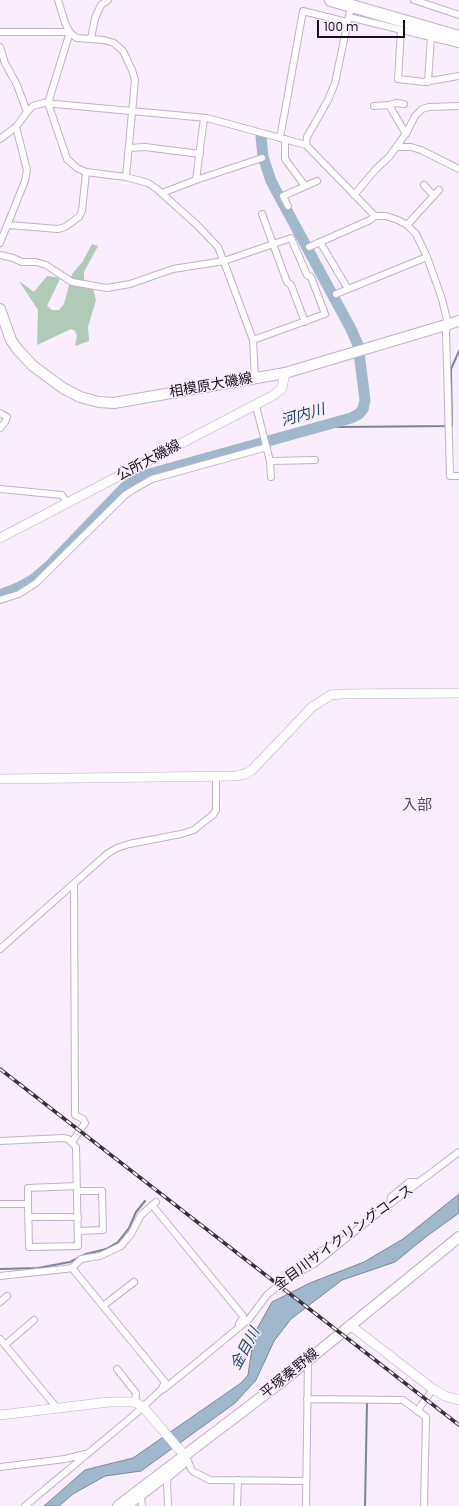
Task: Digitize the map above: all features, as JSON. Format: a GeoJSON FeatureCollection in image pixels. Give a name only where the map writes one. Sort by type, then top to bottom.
{"type":"FeatureCollection","features":[{"type":"Feature","properties":{"kind":"highway"},"geometry":{"type":"LineString","coordinates":[[331,0],[459,37]]}},
{"type":"Feature","properties":{"kind":"highway"},"geometry":{"type":"LineString","coordinates":[[360,0],[459,29]]}},
{"type":"Feature","properties":{"kind":"main road","name":"相模原大磯線"},"geometry":{"type":"LineString","coordinates":[[0,309],[9,335],[18,350],[39,371],[80,397],[99,402],[114,403],[285,373],[360,352],[459,321]]}},
{"type":"Feature","properties":{"kind":"main road","name":"平塚秦野線"},"geometry":{"type":"LineString","coordinates":[[118,1506],[186,1458],[459,1237]]}},
{"type":"Feature","properties":{"kind":"street"},"geometry":{"type":"LineString","coordinates":[[58,0],[65,23],[70,32],[77,38],[104,40],[114,43],[122,51],[132,70],[135,80],[126,177]]}},
{"type":"Feature","properties":{"kind":"street"},"geometry":{"type":"LineString","coordinates":[[91,39],[95,18],[101,6],[108,0]]}},
{"type":"Feature","properties":{"kind":"street"},"geometry":{"type":"LineString","coordinates":[[414,0],[459,15]]}},
{"type":"Feature","properties":{"kind":"street"},"geometry":{"type":"LineString","coordinates":[[305,186],[285,159],[283,139],[303,12],[348,16],[459,44]]}},
{"type":"Feature","properties":{"kind":"street"},"geometry":{"type":"LineString","coordinates":[[306,146],[307,137],[328,100],[335,83],[348,16]]}},
{"type":"Feature","properties":{"kind":"street"},"geometry":{"type":"LineString","coordinates":[[401,30],[398,79],[428,82],[459,76]]}},
{"type":"Feature","properties":{"kind":"street"},"geometry":{"type":"LineString","coordinates":[[0,32],[70,32]]}},
{"type":"Feature","properties":{"kind":"street"},"geometry":{"type":"LineString","coordinates":[[70,32],[48,103],[66,159],[77,168],[86,172],[126,177],[148,183],[157,188],[197,224],[218,248],[253,340],[255,379]]}},
{"type":"Feature","properties":{"kind":"street"},"geometry":{"type":"LineString","coordinates":[[428,82],[431,36]]}},
{"type":"Feature","properties":{"kind":"street"},"geometry":{"type":"LineString","coordinates":[[0,47],[2,64],[17,85],[27,112]]}},
{"type":"Feature","properties":{"kind":"street"},"geometry":{"type":"LineString","coordinates":[[0,139],[16,127],[33,106],[44,103],[133,110],[204,118],[306,146],[375,216]]}},
{"type":"Feature","properties":{"kind":"street"},"geometry":{"type":"LineString","coordinates":[[374,106],[396,103],[404,104]]}},
{"type":"Feature","properties":{"kind":"street"},"geometry":{"type":"LineString","coordinates":[[390,105],[406,134]]}},
{"type":"Feature","properties":{"kind":"street"},"geometry":{"type":"LineString","coordinates":[[354,195],[397,147],[406,134],[415,116],[422,109],[430,106],[459,106]]}},
{"type":"Feature","properties":{"kind":"street"},"geometry":{"type":"LineString","coordinates":[[196,180],[204,118]]}},
{"type":"Feature","properties":{"kind":"street"},"geometry":{"type":"LineString","coordinates":[[0,243],[25,181],[27,170],[16,127]]}},
{"type":"Feature","properties":{"kind":"street"},"geometry":{"type":"LineString","coordinates":[[397,147],[411,147],[421,150],[459,169]]}},
{"type":"Feature","properties":{"kind":"street"},"geometry":{"type":"LineString","coordinates":[[129,148],[145,148],[200,154]]}},
{"type":"Feature","properties":{"kind":"street"},"geometry":{"type":"LineString","coordinates":[[162,193],[262,158]]}},
{"type":"Feature","properties":{"kind":"street"},"geometry":{"type":"LineString","coordinates":[[8,225],[58,229],[65,227],[79,217],[82,211],[86,172]]}},
{"type":"Feature","properties":{"kind":"street"},"geometry":{"type":"LineString","coordinates":[[288,206],[283,196],[317,181]]}},
{"type":"Feature","properties":{"kind":"street"},"geometry":{"type":"LineString","coordinates":[[424,185],[434,196]]}},
{"type":"Feature","properties":{"kind":"street"},"geometry":{"type":"LineString","coordinates":[[407,225],[439,190]]}},
{"type":"Feature","properties":{"kind":"street"},"geometry":{"type":"LineString","coordinates":[[262,214],[287,282],[291,285],[305,322]]}},
{"type":"Feature","properties":{"kind":"street"},"geometry":{"type":"LineString","coordinates":[[297,252],[370,220],[375,216],[386,216],[407,225],[416,234],[442,299],[448,324],[446,332],[450,476],[459,476]]}},
{"type":"Feature","properties":{"kind":"street"},"geometry":{"type":"LineString","coordinates":[[0,255],[22,262],[36,262],[46,265],[72,282],[107,288],[130,284],[173,269],[224,261],[291,238],[307,275],[311,277],[325,314],[253,340]]}},
{"type":"Feature","properties":{"kind":"street"},"geometry":{"type":"LineString","coordinates":[[320,242],[348,289]]}},
{"type":"Feature","properties":{"kind":"street"},"geometry":{"type":"LineString","coordinates":[[336,294],[426,257]]}},
{"type":"Feature","properties":{"kind":"street","name":"公所大磯線"},"geometry":{"type":"LineString","coordinates":[[0,538],[256,406],[274,395],[282,388],[285,373]]}},
{"type":"Feature","properties":{"kind":"street"},"geometry":{"type":"LineString","coordinates":[[256,406],[270,461],[270,477]]}},
{"type":"Feature","properties":{"kind":"street"},"geometry":{"type":"LineString","coordinates":[[0,414],[7,417],[0,428]]}},
{"type":"Feature","properties":{"kind":"street"},"geometry":{"type":"LineString","coordinates":[[0,600],[19,594],[36,583],[125,495],[136,488],[152,479],[266,444]]}},
{"type":"Feature","properties":{"kind":"street"},"geometry":{"type":"LineString","coordinates":[[270,461],[315,460]]}},
{"type":"Feature","properties":{"kind":"street"},"geometry":{"type":"LineString","coordinates":[[0,489],[62,495],[67,503]]}},
{"type":"Feature","properties":{"kind":"street"},"geometry":{"type":"LineString","coordinates":[[0,779],[236,776],[245,774],[252,770],[312,707],[331,695],[459,693]]}},
{"type":"Feature","properties":{"kind":"street"},"geometry":{"type":"LineString","coordinates":[[0,949],[107,854],[117,848],[129,844],[182,834],[194,830],[205,822],[216,810],[216,776]]}},
{"type":"Feature","properties":{"kind":"street"},"geometry":{"type":"LineString","coordinates":[[72,1142],[85,1123],[83,1119],[75,1115],[74,884]]}},
{"type":"Feature","properties":{"kind":"street"},"geometry":{"type":"LineString","coordinates":[[0,1141],[63,1138],[72,1142],[76,1147],[77,1189],[78,1217],[78,1231],[78,1246],[29,1246],[28,1188],[77,1189],[102,1191],[103,1230],[78,1231]]}},
{"type":"Feature","properties":{"kind":"street","name":"金目川サイクリングコース"},"geometry":{"type":"LineString","coordinates":[[141,1406],[178,1378],[249,1319],[267,1296],[286,1279],[310,1266],[311,1262],[321,1251],[334,1244],[340,1244],[390,1204],[391,1197],[409,1182],[418,1183],[459,1152]]}},
{"type":"Feature","properties":{"kind":"street"},"geometry":{"type":"LineString","coordinates":[[0,1204],[28,1204]]}},
{"type":"Feature","properties":{"kind":"street"},"geometry":{"type":"LineString","coordinates":[[0,1276],[72,1268],[81,1259],[100,1256],[121,1246],[131,1234],[141,1215],[154,1204],[243,1316],[233,1332]]}},
{"type":"Feature","properties":{"kind":"street"},"geometry":{"type":"LineString","coordinates":[[29,1217],[78,1217]]}},
{"type":"Feature","properties":{"kind":"street"},"geometry":{"type":"LineString","coordinates":[[72,1268],[165,1382],[160,1391]]}},
{"type":"Feature","properties":{"kind":"street"},"geometry":{"type":"LineString","coordinates":[[104,1306],[134,1282]]}},
{"type":"Feature","properties":{"kind":"street"},"geometry":{"type":"LineString","coordinates":[[0,1302],[7,1296]]}},
{"type":"Feature","properties":{"kind":"street"},"geometry":{"type":"LineString","coordinates":[[5,1345],[34,1320]]}},
{"type":"Feature","properties":{"kind":"street"},"geometry":{"type":"LineString","coordinates":[[350,1325],[433,1390],[445,1396],[459,1400]]}},
{"type":"Feature","properties":{"kind":"street"},"geometry":{"type":"LineString","coordinates":[[0,1339],[57,1408]]}},
{"type":"Feature","properties":{"kind":"street"},"geometry":{"type":"LineString","coordinates":[[306,1506],[308,1360]]}},
{"type":"Feature","properties":{"kind":"street"},"geometry":{"type":"LineString","coordinates":[[117,1369],[136,1393],[141,1406],[186,1458],[192,1470],[207,1479],[306,1481]]}},
{"type":"Feature","properties":{"kind":"street"},"geometry":{"type":"LineString","coordinates":[[417,1411],[433,1390]]}},
{"type":"Feature","properties":{"kind":"street"},"geometry":{"type":"LineString","coordinates":[[308,1399],[403,1400],[426,1417],[424,1506]]}},
{"type":"Feature","properties":{"kind":"street"},"geometry":{"type":"LineString","coordinates":[[0,1416],[109,1402],[141,1406]]}},
{"type":"Feature","properties":{"kind":"street"},"geometry":{"type":"LineString","coordinates":[[25,1506],[141,1406]]}},
{"type":"Feature","properties":{"kind":"street"},"geometry":{"type":"LineString","coordinates":[[0,1467],[65,1459],[88,1453]]}},
{"type":"Feature","properties":{"kind":"street"},"geometry":{"type":"LineString","coordinates":[[129,1506],[163,1480],[168,1478],[186,1458]]}},
{"type":"Feature","properties":{"kind":"street"},"geometry":{"type":"LineString","coordinates":[[168,1478],[168,1506]]}},
{"type":"Feature","properties":{"kind":"street"},"geometry":{"type":"LineString","coordinates":[[237,1506],[238,1480]]}},
{"type":"Feature","properties":{"kind":"street"},"geometry":{"type":"LineString","coordinates":[[142,1496],[142,1506]]}},
{"type":"Feature","properties":{"kind":"green space"},"geometry":{"type":"Polygon","coordinates":[[[92,244],[98,246],[84,272],[84,279],[93,288],[96,300],[88,327],[89,341],[75,346],[77,336],[75,331],[71,329],[37,345],[38,310],[19,281],[34,292],[47,276],[60,279],[47,306],[52,310],[59,310],[64,304],[72,274],[83,261],[92,244]]]}},
{"type":"Feature","properties":{"kind":"water"},"geometry":{"type":"Polygon","coordinates":[[[459,1194],[459,1213],[395,1262],[342,1280],[291,1319],[274,1341],[256,1380],[235,1403],[141,1471],[105,1476],[73,1494],[59,1506],[44,1506],[85,1470],[133,1458],[241,1383],[248,1375],[254,1334],[272,1302],[310,1283],[364,1262],[403,1239],[459,1194]]]}},
{"type":"Feature","properties":{"kind":"waterway","name":"河内川"},"geometry":{"type":"LineString","coordinates":[[0,595],[18,588],[34,579],[48,567],[125,487],[142,476],[351,418],[359,414],[363,409],[365,400],[358,345],[351,329],[271,181],[263,157],[261,136]]}},
{"type":"Feature","properties":{"kind":"waterway"},"geometry":{"type":"LineString","coordinates":[[333,423],[337,427],[452,426],[451,369],[459,351]]}},
{"type":"Feature","properties":{"kind":"waterway"},"geometry":{"type":"LineString","coordinates":[[0,1269],[38,1268],[70,1262],[86,1254],[106,1249],[118,1242],[129,1228],[136,1212],[145,1201]]}},
{"type":"Feature","properties":{"kind":"waterway"},"geometry":{"type":"LineString","coordinates":[[365,1506],[367,1403]]}},
{"type":"Feature","properties":{"kind":"railway"},"geometry":{"type":"LineString","coordinates":[[0,1069],[459,1425]]}},
{"type":"Feature","properties":{"kind":"district","name":"入部"},"geometry":{"type":"Point","coordinates":[417,806]}},
{"type":"Feature","properties":{"kind":"water label","name":"金目川"},"geometry":{"type":"Point","coordinates":[246,1349]}}]}
